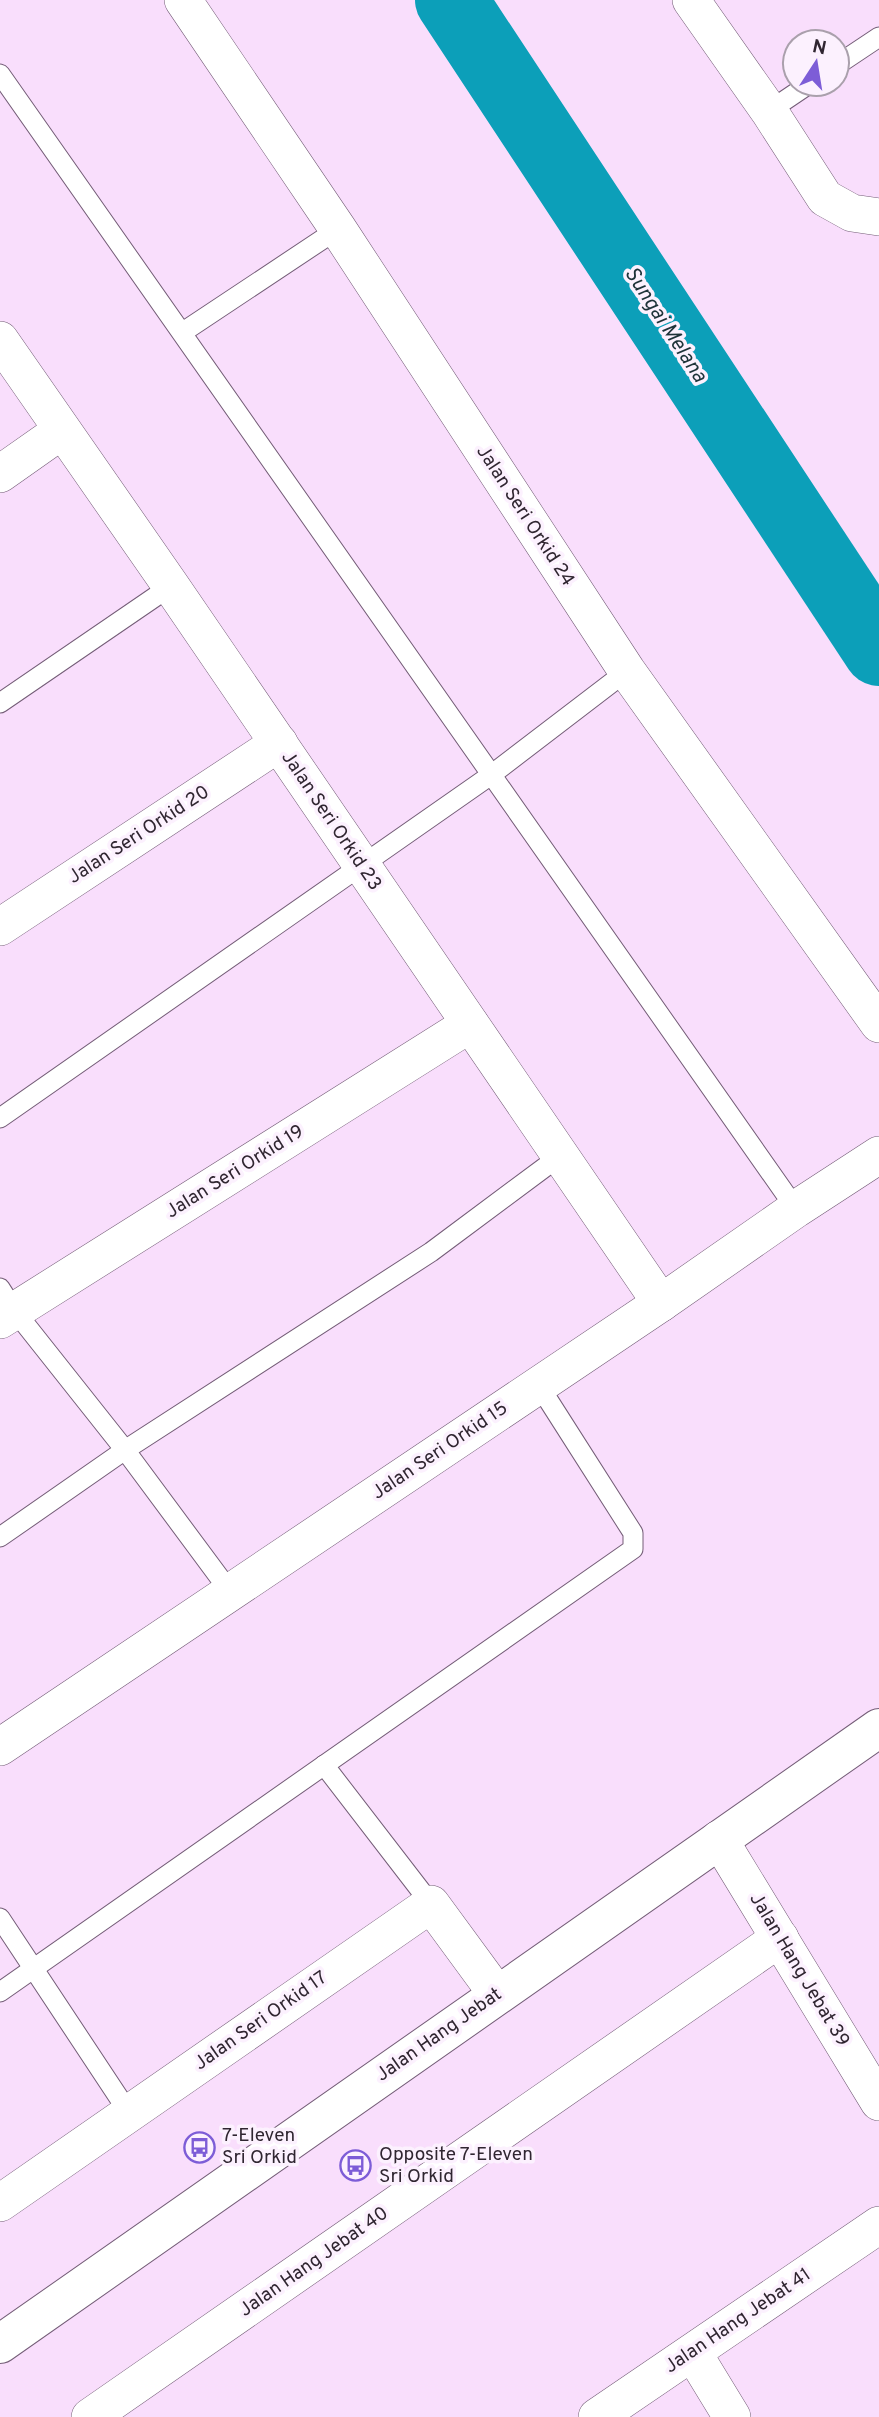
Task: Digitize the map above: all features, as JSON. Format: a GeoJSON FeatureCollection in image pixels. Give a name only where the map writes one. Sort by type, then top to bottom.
{"type":"FeatureCollection","features":[{"type":"Feature","properties":{"kind":"street","name":"Jalan Seri Orkid 24"},"geometry":{"type":"LineString","coordinates":[[183,0],[338,229],[627,671],[879,1024]]}},
{"type":"Feature","properties":{"kind":"street"},"geometry":{"type":"LineString","coordinates":[[691,0],[769,111],[825,198],[865,215]]}},
{"type":"Feature","properties":{"kind":"street","name":"Jalan Seri Orkid 23"},"geometry":{"type":"LineString","coordinates":[[0,340],[661,1303]]}},
{"type":"Feature","properties":{"kind":"street"},"geometry":{"type":"LineString","coordinates":[[0,474],[61,431]]}},
{"type":"Feature","properties":{"kind":"street","name":"Jalan Seri Orkid 20"},"geometry":{"type":"LineString","coordinates":[[0,927],[279,743]]}},
{"type":"Feature","properties":{"kind":"street","name":"Jalan Seri Orkid 19"},"geometry":{"type":"LineString","coordinates":[[5,1306],[470,1024]]}},
{"type":"Feature","properties":{"kind":"street","name":"Jalan Seri Orkid 15"},"geometry":{"type":"LineString","coordinates":[[0,1747],[879,1155]]}},
{"type":"Feature","properties":{"kind":"street","name":"Jalan Hang Jebat"},"geometry":{"type":"LineString","coordinates":[[0,2344],[874,1731]]}},
{"type":"Feature","properties":{"kind":"street","name":"Jalan Hang Jebat 39"},"geometry":{"type":"LineString","coordinates":[[719,1839],[879,2102]]}},
{"type":"Feature","properties":{"kind":"street"},"geometry":{"type":"LineString","coordinates":[[431,1904],[496,1994]]}},
{"type":"Feature","properties":{"kind":"street","name":"Jalan Seri Orkid 17"},"geometry":{"type":"LineString","coordinates":[[0,2203],[431,1904]]}},
{"type":"Feature","properties":{"kind":"street","name":"Jalan Hang Jebat 40"},"geometry":{"type":"LineString","coordinates":[[90,2417],[780,1938]]}},
{"type":"Feature","properties":{"kind":"street","name":"Jalan Hang Jebat 41"},"geometry":{"type":"LineString","coordinates":[[597,2417],[879,2225]]}},
{"type":"Feature","properties":{"kind":"street"},"geometry":{"type":"LineString","coordinates":[[693,2353],[732,2417]]}},
{"type":"Feature","properties":{"kind":"lane"},"geometry":{"type":"LineString","coordinates":[[851,56],[879,37]]}},
{"type":"Feature","properties":{"kind":"lane"},"geometry":{"type":"LineString","coordinates":[[0,74],[183,331],[796,1209]]}},
{"type":"Feature","properties":{"kind":"lane"},"geometry":{"type":"LineString","coordinates":[[769,111],[788,98]]}},
{"type":"Feature","properties":{"kind":"lane"},"geometry":{"type":"LineString","coordinates":[[183,331],[338,229]]}},
{"type":"Feature","properties":{"kind":"lane"},"geometry":{"type":"LineString","coordinates":[[0,704],[171,586]]}},
{"type":"Feature","properties":{"kind":"lane"},"geometry":{"type":"LineString","coordinates":[[0,1118],[491,775],[627,671]]}},
{"type":"Feature","properties":{"kind":"lane"},"geometry":{"type":"LineString","coordinates":[[0,1537],[125,1450],[431,1252],[559,1156]]}},
{"type":"Feature","properties":{"kind":"lane"},"geometry":{"type":"LineString","coordinates":[[5,1306],[125,1450],[231,1593]]}},
{"type":"Feature","properties":{"kind":"lane"},"geometry":{"type":"LineString","coordinates":[[0,1992],[633,1549],[633,1533],[538,1384]]}},
{"type":"Feature","properties":{"kind":"lane"},"geometry":{"type":"LineString","coordinates":[[324,1765],[431,1904]]}},
{"type":"Feature","properties":{"kind":"lane"},"geometry":{"type":"LineString","coordinates":[[0,1918],[129,2113]]}},
{"type":"Feature","properties":{"kind":"waterway","name":"Sungai Melana"},"geometry":{"type":"LineString","coordinates":[[451,0],[879,650]]}},
{"type":"Feature","properties":{"kind":"place","name":"7-Eleven Sri Orkid"},"geometry":{"type":"Point","coordinates":[199,2147]}},
{"type":"Feature","properties":{"kind":"place","name":"Opposite 7-Eleven Sri Orkid"},"geometry":{"type":"Point","coordinates":[356,2166]}}]}
